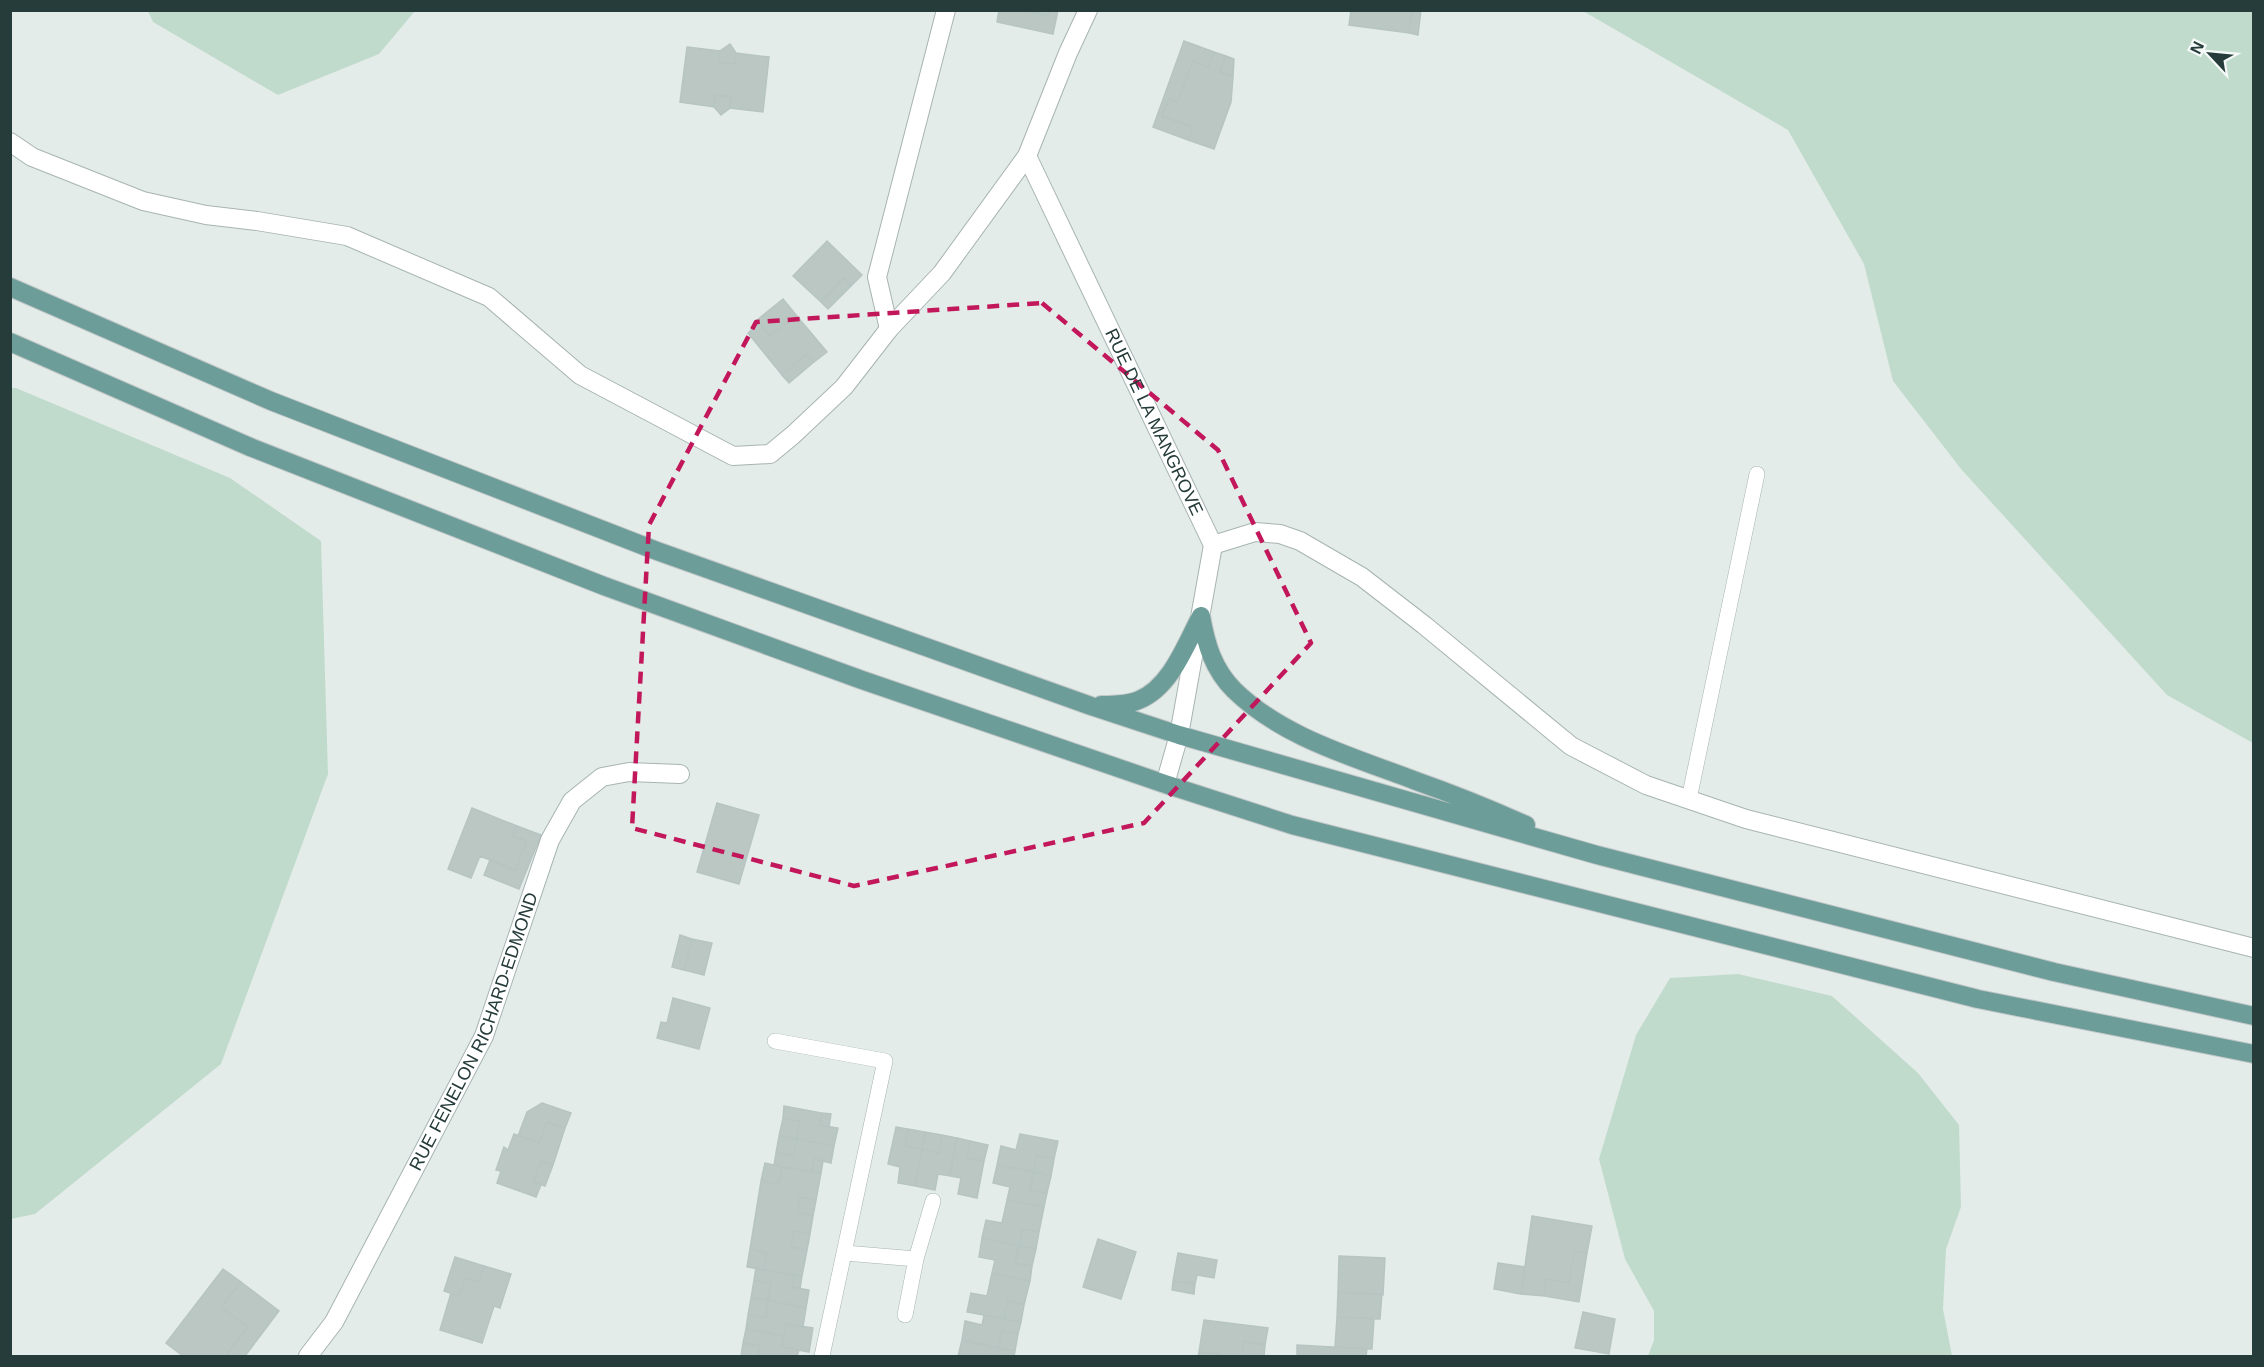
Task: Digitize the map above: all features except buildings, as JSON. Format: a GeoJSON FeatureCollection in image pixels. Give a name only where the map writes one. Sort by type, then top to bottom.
{"type":"FeatureCollection","features":[{"type":"Feature","properties":{"kind":"main road"},"geometry":{"type":"LineString","coordinates":[[10,287],[271,401],[647,546],[1091,706],[1179,735],[1597,855],[2054,972],[2253,1016]]}},
{"type":"Feature","properties":{"kind":"main road"},"geometry":{"type":"LineString","coordinates":[[10,342],[250,447],[604,586],[862,680],[1292,825],[1978,999],[2253,1054]]}},
{"type":"Feature","properties":{"kind":"main road"},"geometry":{"type":"LineString","coordinates":[[1091,706],[1139,700],[1160,685],[1174,667],[1201,616]]}},
{"type":"Feature","properties":{"kind":"main road"},"geometry":{"type":"LineString","coordinates":[[1201,616],[1206,647],[1217,670],[1233,690],[1263,713],[1306,738],[1475,803],[1597,855]]}},
{"type":"Feature","properties":{"kind":"street"},"geometry":{"type":"LineString","coordinates":[[889,329],[877,277],[946,10]]}},
{"type":"Feature","properties":{"kind":"street"},"geometry":{"type":"LineString","coordinates":[[10,142],[32,157],[143,201],[206,215],[347,236],[489,297],[580,375],[733,456],[770,454],[794,435],[844,387],[889,329],[942,273],[1027,156],[1068,53],[1088,10]]}},
{"type":"Feature","properties":{"kind":"street","name":"RUE DE LA MANGROVE"},"geometry":{"type":"LineString","coordinates":[[1027,156],[1213,544]]}},
{"type":"Feature","properties":{"kind":"street"},"geometry":{"type":"LineString","coordinates":[[1166,784],[1179,735],[1213,544],[1255,532],[1280,534],[1299,541],[1362,577],[1571,746],[1646,785],[1746,819],[2253,948]]}},
{"type":"Feature","properties":{"kind":"street","name":"RUE FENELON RICHARD-EDMOND"},"geometry":{"type":"LineString","coordinates":[[308,1356],[334,1322],[484,1036],[550,840],[572,801],[602,777],[629,772],[680,774]]}},
{"type":"Feature","properties":{"kind":"lane"},"geometry":{"type":"LineString","coordinates":[[1689,799],[1757,474]]}},
{"type":"Feature","properties":{"kind":"lane"},"geometry":{"type":"LineString","coordinates":[[775,1041],[885,1061],[822,1356]]}},
{"type":"Feature","properties":{"kind":"lane"},"geometry":{"type":"LineString","coordinates":[[905,1315],[916,1259],[933,1201]]}},
{"type":"Feature","properties":{"kind":"lane"},"geometry":{"type":"LineString","coordinates":[[845,1253],[916,1259]]}},
{"type":"Feature","properties":{"kind":"highlighted area"},"geometry":{"type":"Polygon","coordinates":[[[1042,303],[1218,450],[1311,643],[1144,823],[854,886],[632,828],[649,525],[756,322],[1042,303]]]}},
{"type":"Feature","properties":{"kind":"green space"},"geometry":{"type":"Polygon","coordinates":[[[148,11],[415,11],[379,54],[278,95],[153,22],[148,11]]]}},
{"type":"Feature","properties":{"kind":"green space"},"geometry":{"type":"Polygon","coordinates":[[[1583,11],[2253,11],[2253,743],[2167,695],[1961,469],[1893,381],[1864,264],[1788,130],[1583,11]]]}},
{"type":"Feature","properties":{"kind":"green space"},"geometry":{"type":"Polygon","coordinates":[[[11,388],[16,388],[230,478],[321,541],[328,774],[221,1064],[35,1214],[11,1219],[11,388]]]}},
{"type":"Feature","properties":{"kind":"green space"},"geometry":{"type":"Polygon","coordinates":[[[1738,974],[1832,996],[1918,1073],[1959,1125],[1961,1207],[1946,1249],[1943,1309],[1952,1356],[1648,1356],[1654,1340],[1654,1311],[1625,1259],[1599,1159],[1636,1035],[1670,978],[1738,974]]]}}]}
